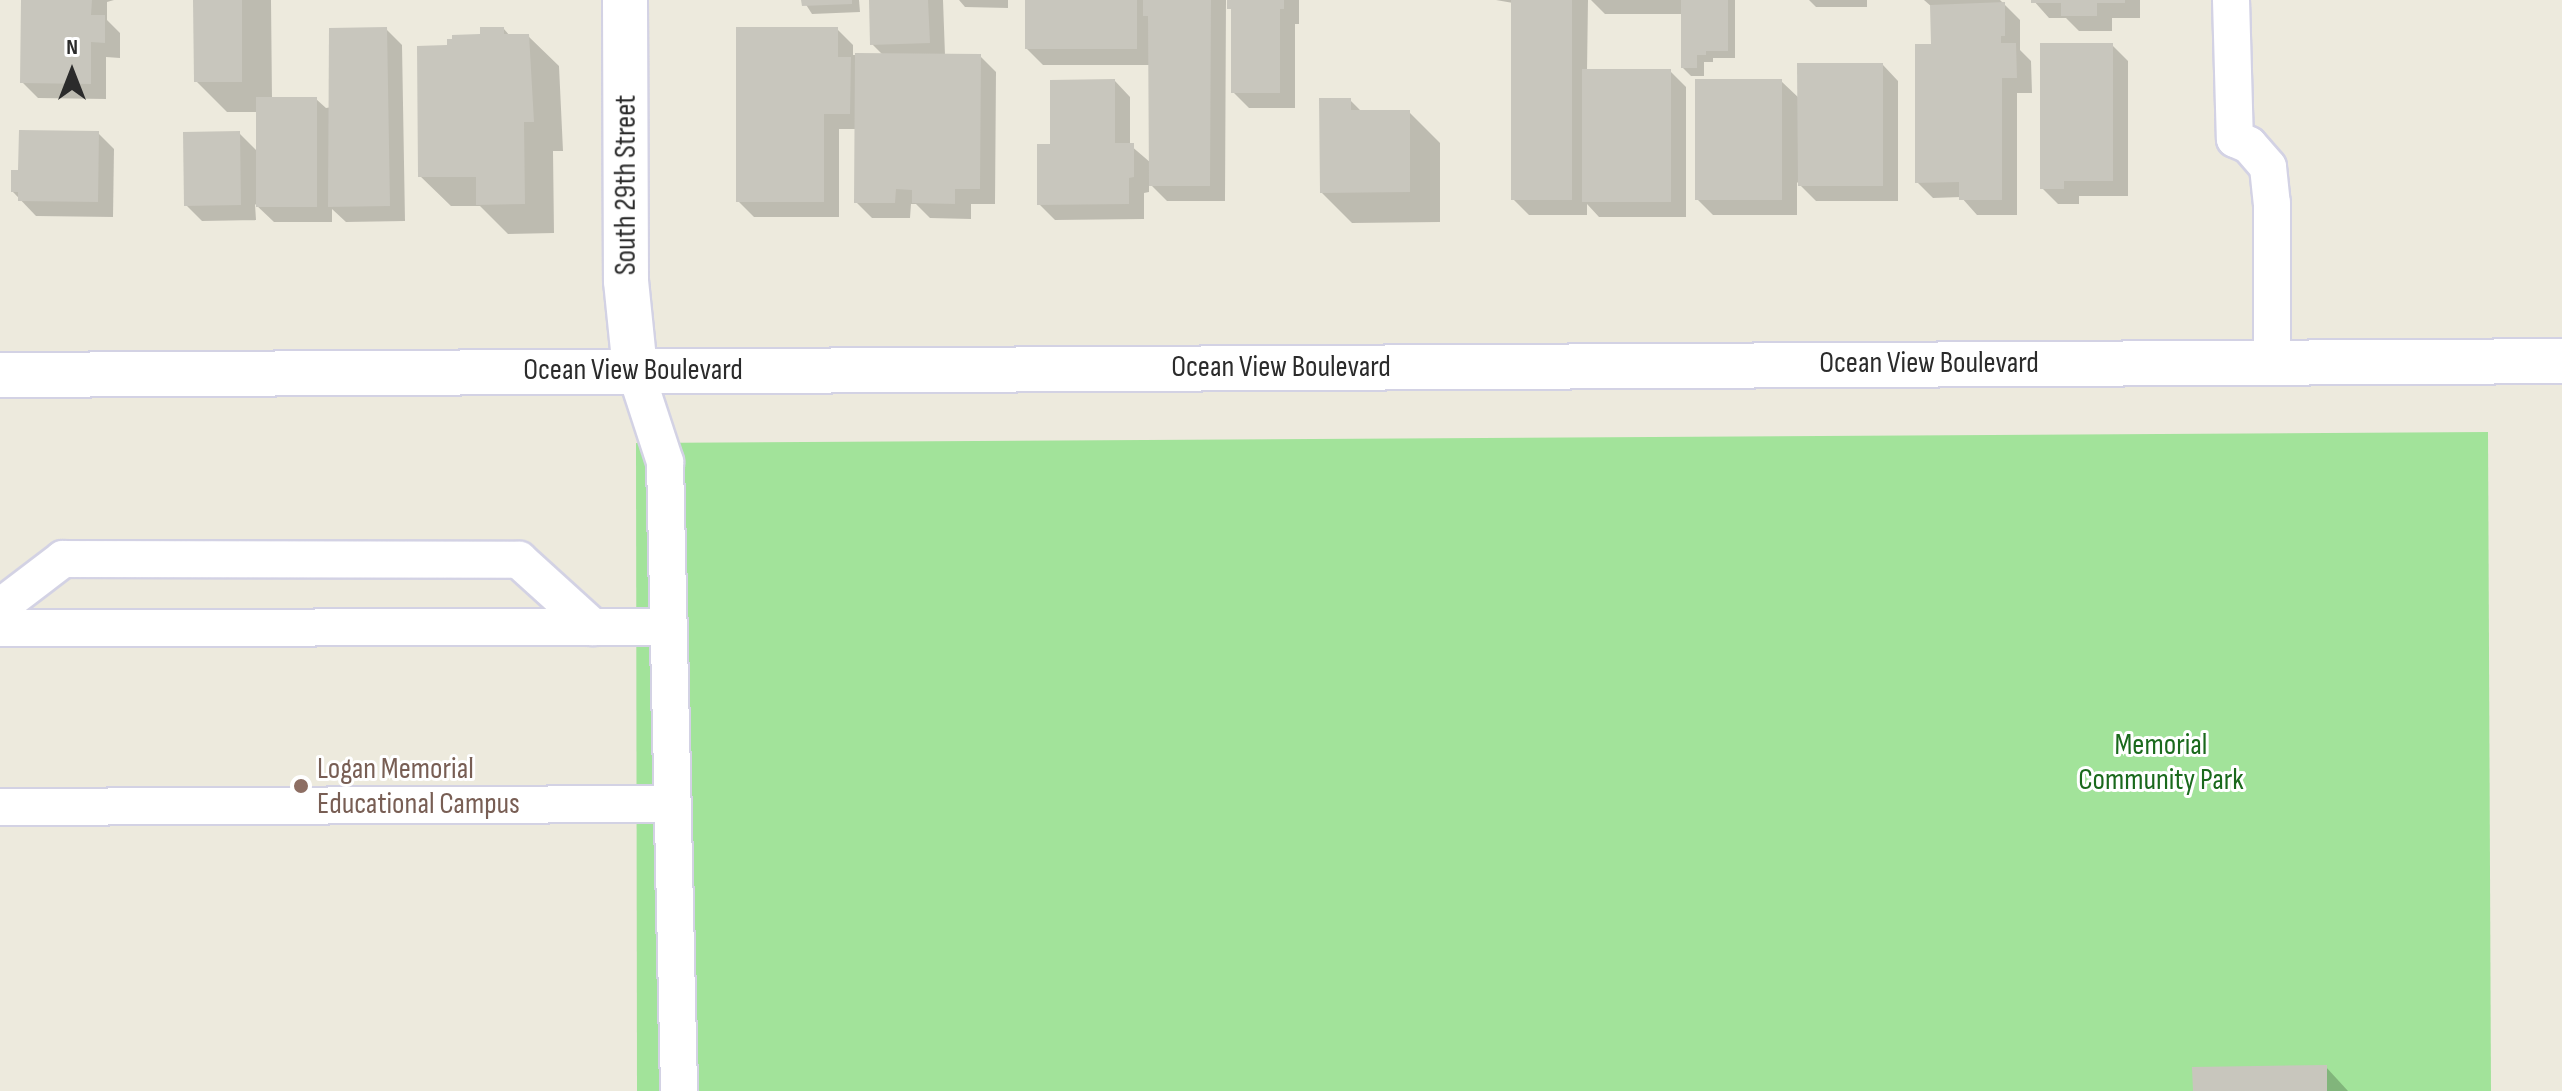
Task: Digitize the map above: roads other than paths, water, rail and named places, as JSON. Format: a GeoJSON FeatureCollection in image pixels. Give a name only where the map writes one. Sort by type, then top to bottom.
{"type":"FeatureCollection","features":[{"type":"Feature","properties":{"kind":"main road","name":"South 29th Street"},"geometry":{"type":"LineString","coordinates":[[625,0],[626,281],[635,370]]}},
{"type":"Feature","properties":{"kind":"main road","name":"Ocean View Boulevard"},"geometry":{"type":"LineString","coordinates":[[0,375],[2272,360],[2562,361]]}},
{"type":"Feature","properties":{"kind":"lane"},"geometry":{"type":"LineString","coordinates":[[2231,0],[2235,139],[2249,145],[2268,167],[2272,203],[2272,360]]}},
{"type":"Feature","properties":{"kind":"lane"},"geometry":{"type":"LineString","coordinates":[[635,370],[665,462],[679,1091]]}},
{"type":"Feature","properties":{"kind":"lane"},"geometry":{"type":"LineString","coordinates":[[0,607],[63,559],[519,560],[593,627]]}},
{"type":"Feature","properties":{"kind":"lane"},"geometry":{"type":"LineString","coordinates":[[0,628],[669,627]]}},
{"type":"Feature","properties":{"kind":"lane"},"geometry":{"type":"LineString","coordinates":[[0,807],[672,804]]}},
{"type":"Feature","properties":{"kind":"place","name":"Logan Memorial Educational Campus"},"geometry":{"type":"Point","coordinates":[301,786]}},
{"type":"Feature","properties":{"kind":"park label","name":"Memorial Community Park"},"geometry":{"type":"Point","coordinates":[2161,762]}}]}
